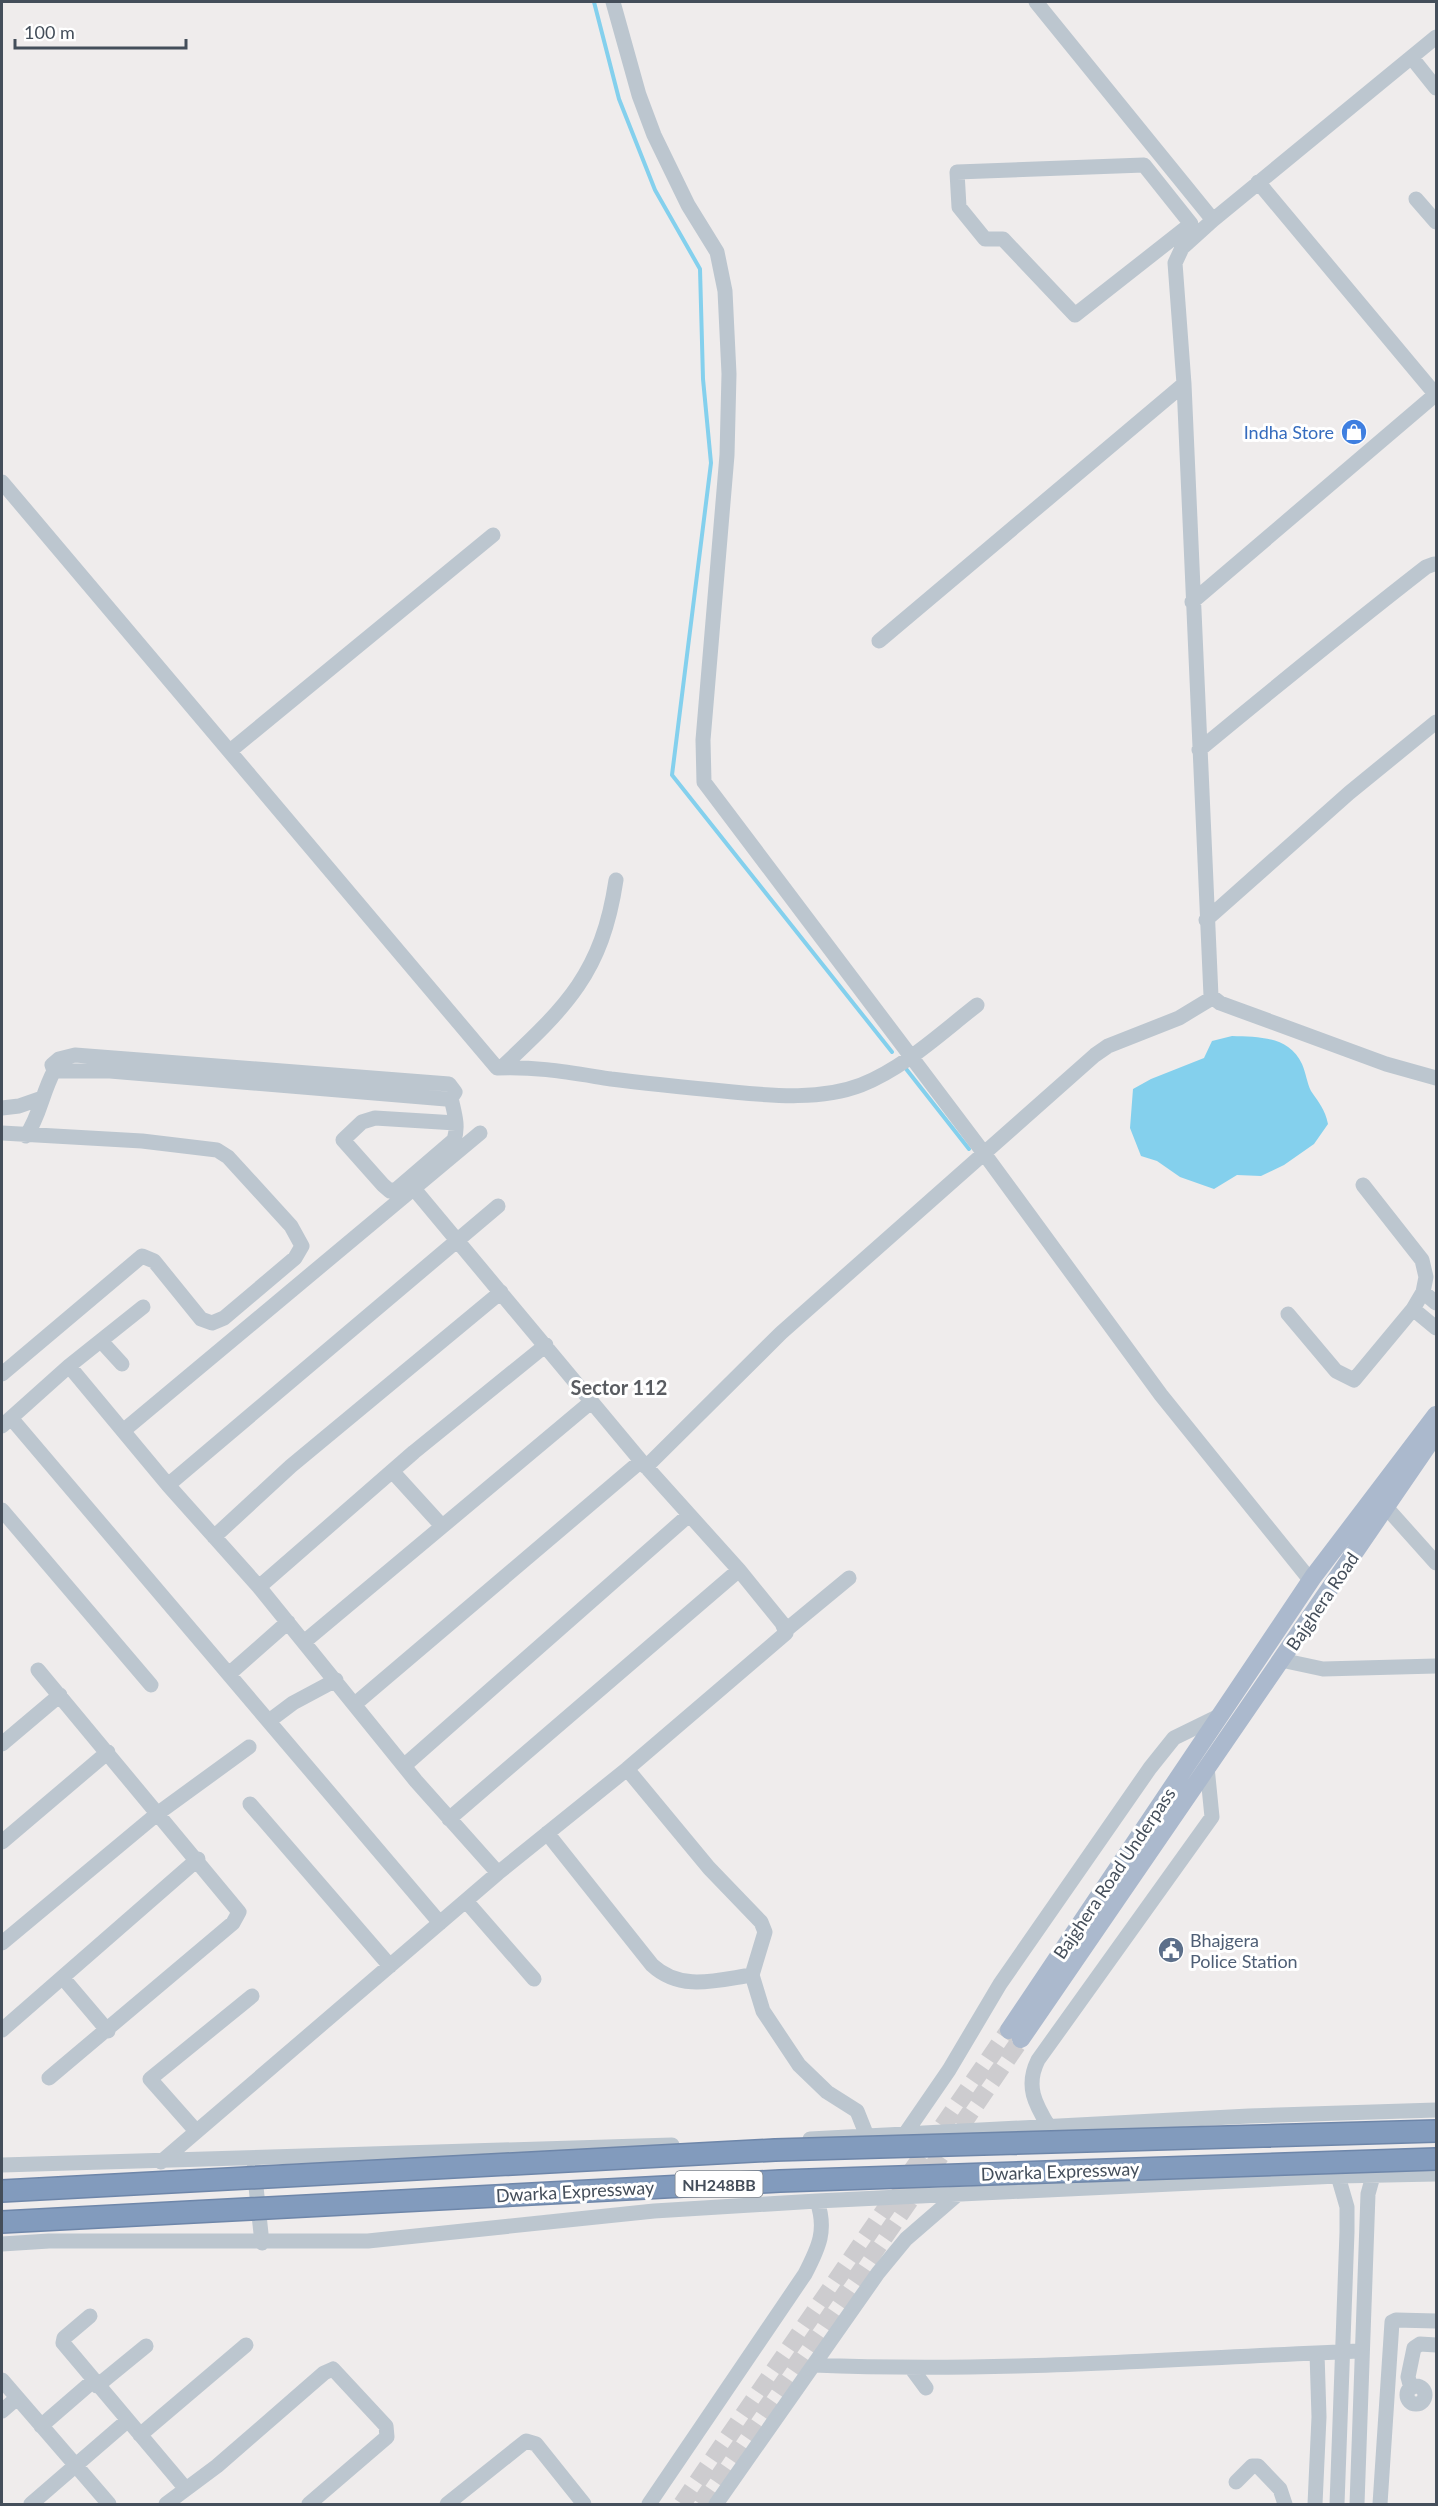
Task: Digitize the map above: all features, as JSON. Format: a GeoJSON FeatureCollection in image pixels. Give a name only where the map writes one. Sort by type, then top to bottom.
{"type":"FeatureCollection","features":[{"type":"Feature","properties":{"kind":"highway","name":"Dwarka Expressway"},"geometry":{"type":"LineString","coordinates":[[2,2191],[775,2150],[1437,2131]]}},
{"type":"Feature","properties":{"kind":"highway","name":"Dwarka Expressway"},"geometry":{"type":"LineString","coordinates":[[2,2222],[780,2181],[1437,2159]]}},
{"type":"Feature","properties":{"kind":"main road"},"geometry":{"type":"LineString","coordinates":[[1347,1547],[1437,1415]]}},
{"type":"Feature","properties":{"kind":"main road","name":"Bajghera Road"},"geometry":{"type":"LineString","coordinates":[[1207,1767],[1281,1660],[1347,1547],[1386,1506],[1437,1434]]}},
{"type":"Feature","properties":{"kind":"main road","name":"Bajghera Road Underpass"},"geometry":{"type":"LineString","coordinates":[[1207,1767],[1015,2034],[1219,1716],[1311,1581],[1347,1547]]}},
{"type":"Feature","properties":{"kind":"street"},"geometry":{"type":"LineString","coordinates":[[613,2],[639,95],[654,135],[688,205],[717,252],[725,291],[729,374],[727,455],[702,778],[713,797],[983,1152],[1161,1395],[1311,1581]]}},
{"type":"Feature","properties":{"kind":"street"},"geometry":{"type":"LineString","coordinates":[[1036,2],[1213,220]]}},
{"type":"Feature","properties":{"kind":"street"},"geometry":{"type":"LineString","coordinates":[[1212,998],[1206,920],[1184,384],[1175,263],[1177,243],[1191,224],[1144,165],[957,172],[959,207],[985,239],[1003,239],[1075,315],[1177,243],[1213,220],[1437,37]]}},
{"type":"Feature","properties":{"kind":"street"},"geometry":{"type":"LineString","coordinates":[[1412,58],[1437,88]]}},
{"type":"Feature","properties":{"kind":"street"},"geometry":{"type":"LineString","coordinates":[[1192,602],[1436,395],[1258,182]]}},
{"type":"Feature","properties":{"kind":"street"},"geometry":{"type":"LineString","coordinates":[[1416,199],[1437,222]]}},
{"type":"Feature","properties":{"kind":"street"},"geometry":{"type":"LineString","coordinates":[[879,641],[1184,384]]}},
{"type":"Feature","properties":{"kind":"street"},"geometry":{"type":"LineString","coordinates":[[2,482],[497,1068],[556,1069],[674,1086],[751,1094],[794,1094],[859,1086],[909,1057],[977,1005]]}},
{"type":"Feature","properties":{"kind":"street"},"geometry":{"type":"LineString","coordinates":[[230,750],[493,535]]}},
{"type":"Feature","properties":{"kind":"street"},"geometry":{"type":"LineString","coordinates":[[1199,750],[1329,641],[1357,623],[1426,567],[1436,565]]}},
{"type":"Feature","properties":{"kind":"street"},"geometry":{"type":"LineString","coordinates":[[1206,920],[1349,793],[1437,722]]}},
{"type":"Feature","properties":{"kind":"street"},"geometry":{"type":"LineString","coordinates":[[501,1068],[584,980],[608,924],[616,880]]}},
{"type":"Feature","properties":{"kind":"street"},"geometry":{"type":"LineString","coordinates":[[1212,998],[1386,1064],[1437,1078]]}},
{"type":"Feature","properties":{"kind":"street"},"geometry":{"type":"LineString","coordinates":[[355,1704],[643,1464],[781,1333],[983,1152],[1052,1095],[1100,1051],[1179,1017],[1212,998]]}},
{"type":"Feature","properties":{"kind":"street"},"geometry":{"type":"LineString","coordinates":[[26,1136],[38,1116],[42,1098],[54,1071],[52,1065],[59,1059],[75,1055],[136,1066],[449,1084],[455,1092],[451,1098],[456,1123],[455,1136],[449,1146],[397,1189],[390,1191],[343,1140],[362,1122],[375,1118],[456,1123]]}},
{"type":"Feature","properties":{"kind":"street"},"geometry":{"type":"LineString","coordinates":[[2,1108],[19,1106],[42,1098]]}},
{"type":"Feature","properties":{"kind":"street"},"geometry":{"type":"LineString","coordinates":[[2,1133],[142,1141],[217,1150],[228,1156],[291,1226],[302,1245],[295,1258],[224,1318],[212,1323],[201,1319],[154,1261],[142,1257],[2,1374]]}},
{"type":"Feature","properties":{"kind":"street"},"geometry":{"type":"LineString","coordinates":[[123,1431],[416,1190],[480,1133]]}},
{"type":"Feature","properties":{"kind":"street"},"geometry":{"type":"LineString","coordinates":[[1288,1314],[1336,1371],[1354,1380],[1413,1309],[1423,1292],[1426,1277],[1422,1260],[1363,1185]]}},
{"type":"Feature","properties":{"kind":"street"},"geometry":{"type":"LineString","coordinates":[[416,1190],[643,1464],[739,1570],[783,1623],[786,1630]]}},
{"type":"Feature","properties":{"kind":"street"},"geometry":{"type":"LineString","coordinates":[[168,1485],[498,1206]]}},
{"type":"Feature","properties":{"kind":"street"},"geometry":{"type":"LineString","coordinates":[[214,1538],[291,1466],[501,1292]]}},
{"type":"Feature","properties":{"kind":"street"},"geometry":{"type":"LineString","coordinates":[[1423,1292],[1437,1303]]}},
{"type":"Feature","properties":{"kind":"street"},"geometry":{"type":"LineString","coordinates":[[143,1307],[69,1366],[6,1422],[229,1674],[440,1923]]}},
{"type":"Feature","properties":{"kind":"street"},"geometry":{"type":"LineString","coordinates":[[1413,1309],[1437,1328]]}},
{"type":"Feature","properties":{"kind":"street"},"geometry":{"type":"LineString","coordinates":[[101,1341],[122,1364]]}},
{"type":"Feature","properties":{"kind":"street"},"geometry":{"type":"LineString","coordinates":[[259,1587],[392,1471],[546,1345]]}},
{"type":"Feature","properties":{"kind":"street"},"geometry":{"type":"LineString","coordinates":[[69,1366],[168,1485],[259,1587],[449,1819],[498,1873]]}},
{"type":"Feature","properties":{"kind":"street"},"geometry":{"type":"LineString","coordinates":[[304,1642],[591,1402]]}},
{"type":"Feature","properties":{"kind":"street"},"geometry":{"type":"LineString","coordinates":[[392,1471],[442,1526]]}},
{"type":"Feature","properties":{"kind":"street"},"geometry":{"type":"LineString","coordinates":[[1386,1506],[1437,1563]]}},
{"type":"Feature","properties":{"kind":"street"},"geometry":{"type":"LineString","coordinates":[[2,1510],[151,1685]]}},
{"type":"Feature","properties":{"kind":"street"},"geometry":{"type":"LineString","coordinates":[[405,1765],[689,1515]]}},
{"type":"Feature","properties":{"kind":"street"},"geometry":{"type":"LineString","coordinates":[[449,1819],[739,1570]]}},
{"type":"Feature","properties":{"kind":"street"},"geometry":{"type":"LineString","coordinates":[[161,2162],[498,1873],[627,1769],[849,1578]]}},
{"type":"Feature","properties":{"kind":"street"},"geometry":{"type":"LineString","coordinates":[[229,1674],[288,1622]]}},
{"type":"Feature","properties":{"kind":"street"},"geometry":{"type":"LineString","coordinates":[[1281,1660],[1323,1669],[1437,1666]]}},
{"type":"Feature","properties":{"kind":"street"},"geometry":{"type":"LineString","coordinates":[[38,1670],[238,1908],[238,1917],[108,2031],[49,2078]]}},
{"type":"Feature","properties":{"kind":"street"},"geometry":{"type":"LineString","coordinates":[[269,1721],[293,1703],[336,1680]]}},
{"type":"Feature","properties":{"kind":"street"},"geometry":{"type":"LineString","coordinates":[[2,1744],[60,1695]]}},
{"type":"Feature","properties":{"kind":"street"},"geometry":{"type":"LineString","coordinates":[[905,2134],[949,2070],[999,1984],[1150,1768],[1174,1738],[1219,1716]]}},
{"type":"Feature","properties":{"kind":"street"},"geometry":{"type":"LineString","coordinates":[[2,1943],[157,1814],[249,1747]]}},
{"type":"Feature","properties":{"kind":"street"},"geometry":{"type":"LineString","coordinates":[[2,1842],[108,1752]]}},
{"type":"Feature","properties":{"kind":"street"},"geometry":{"type":"LineString","coordinates":[[1049,2127],[1035,2104],[1032,2074],[1038,2060],[1212,1817],[1207,1767]]}},
{"type":"Feature","properties":{"kind":"street"},"geometry":{"type":"LineString","coordinates":[[627,1769],[709,1868],[761,1922],[765,1932],[752,1975],[763,2011],[799,2065],[827,2092],[857,2111],[867,2136]]}},
{"type":"Feature","properties":{"kind":"street"},"geometry":{"type":"LineString","coordinates":[[250,1804],[390,1966]]}},
{"type":"Feature","properties":{"kind":"street"},"geometry":{"type":"LineString","coordinates":[[548,1833],[652,1965],[665,1976],[689,1983],[752,1975]]}},
{"type":"Feature","properties":{"kind":"street"},"geometry":{"type":"LineString","coordinates":[[2,2030],[198,1859]]}},
{"type":"Feature","properties":{"kind":"street"},"geometry":{"type":"LineString","coordinates":[[466,1901],[534,1979]]}},
{"type":"Feature","properties":{"kind":"street"},"geometry":{"type":"LineString","coordinates":[[63,1978],[108,2031]]}},
{"type":"Feature","properties":{"kind":"street"},"geometry":{"type":"LineString","coordinates":[[196,2131],[150,2079],[252,1996]]}},
{"type":"Feature","properties":{"kind":"street"},"geometry":{"type":"LineString","coordinates":[[2,2165],[698,2145],[1249,2116],[1437,2110]]}},
{"type":"Feature","properties":{"kind":"street"},"geometry":{"type":"LineString","coordinates":[[253,2159],[262,2243]]}},
{"type":"Feature","properties":{"kind":"street"},"geometry":{"type":"LineString","coordinates":[[2,2244],[49,2241],[262,2243],[368,2241],[654,2211],[1338,2176],[1437,2174]]}},
{"type":"Feature","properties":{"kind":"street"},"geometry":{"type":"LineString","coordinates":[[1337,2505],[1344,2352],[1347,2207],[1338,2176]]}},
{"type":"Feature","properties":{"kind":"street"},"geometry":{"type":"LineString","coordinates":[[1357,2505],[1368,2194],[1373,2176]]}},
{"type":"Feature","properties":{"kind":"street"},"geometry":{"type":"LineString","coordinates":[[716,2505],[906,2238],[958,2194]]}},
{"type":"Feature","properties":{"kind":"street"},"geometry":{"type":"LineString","coordinates":[[649,2505],[806,2274],[822,2235],[823,2218],[817,2201]]}},
{"type":"Feature","properties":{"kind":"street"},"geometry":{"type":"LineString","coordinates":[[90,2316],[63,2342],[95,2384],[186,2488]]}},
{"type":"Feature","properties":{"kind":"street"},"geometry":{"type":"LineString","coordinates":[[1344,2324],[1392,2324],[1396,2320],[1437,2321]]}},
{"type":"Feature","properties":{"kind":"street"},"geometry":{"type":"LineString","coordinates":[[1380,2505],[1392,2324]]}},
{"type":"Feature","properties":{"kind":"street"},"geometry":{"type":"LineString","coordinates":[[1424,2390],[1408,2377],[1414,2348],[1420,2344],[1437,2345]]}},
{"type":"Feature","properties":{"kind":"street"},"geometry":{"type":"LineString","coordinates":[[140,2435],[246,2345]]}},
{"type":"Feature","properties":{"kind":"street"},"geometry":{"type":"LineString","coordinates":[[41,2426],[146,2346]]}},
{"type":"Feature","properties":{"kind":"street"},"geometry":{"type":"LineString","coordinates":[[814,2365],[912,2369],[1041,2366],[1362,2351]]}},
{"type":"Feature","properties":{"kind":"street"},"geometry":{"type":"LineString","coordinates":[[1315,2505],[1319,2417],[1317,2353]]}},
{"type":"Feature","properties":{"kind":"street"},"geometry":{"type":"LineString","coordinates":[[166,2505],[217,2466],[324,2373],[333,2369],[386,2426],[387,2437],[309,2505]]}},
{"type":"Feature","properties":{"kind":"street"},"geometry":{"type":"LineString","coordinates":[[912,2369],[926,2388]]}},
{"type":"Feature","properties":{"kind":"street"},"geometry":{"type":"LineString","coordinates":[[2,2380],[109,2505]]}},
{"type":"Feature","properties":{"kind":"street"},"geometry":{"type":"LineString","coordinates":[[2,2411],[17,2398]]}},
{"type":"Feature","properties":{"kind":"street"},"geometry":{"type":"LineString","coordinates":[[31,2505],[128,2421]]}},
{"type":"Feature","properties":{"kind":"street"},"geometry":{"type":"LineString","coordinates":[[447,2505],[526,2441],[536,2444],[584,2505]]}},
{"type":"Feature","properties":{"kind":"street"},"geometry":{"type":"LineString","coordinates":[[1236,2482],[1252,2466],[1258,2466],[1280,2489],[1285,2505]]}},
{"type":"Feature","properties":{"kind":"water"},"geometry":{"type":"Polygon","coordinates":[[[1232,1036],[1263,1038],[1289,1048],[1302,1064],[1311,1091],[1323,1110],[1328,1124],[1314,1144],[1284,1165],[1261,1176],[1237,1175],[1214,1189],[1180,1177],[1157,1161],[1141,1156],[1130,1128],[1133,1089],[1151,1079],[1204,1058],[1212,1041],[1232,1036]]]}},
{"type":"Feature","properties":{"kind":"waterway"},"geometry":{"type":"LineString","coordinates":[[594,2],[619,99],[655,190],[700,269],[703,379],[711,463],[672,775],[892,1052]]}},
{"type":"Feature","properties":{"kind":"waterway"},"geometry":{"type":"LineString","coordinates":[[903,1065],[969,1149]]}},
{"type":"Feature","properties":{"kind":"tunnel"},"geometry":{"type":"LineString","coordinates":[[682,2504],[1009,2030]]}},
{"type":"Feature","properties":{"kind":"tunnel"},"geometry":{"type":"LineString","coordinates":[[700,2504],[1021,2039]]}},
{"type":"Feature","properties":{"kind":"place","name":"Indha Store"},"geometry":{"type":"Point","coordinates":[1354,432]}},
{"type":"Feature","properties":{"kind":"place","name":"Bhajgera Police Station"},"geometry":{"type":"Point","coordinates":[1171,1950]}},
{"type":"Feature","properties":{"kind":"district","name":"Sector 112"},"geometry":{"type":"Point","coordinates":[619,1387]}}]}
